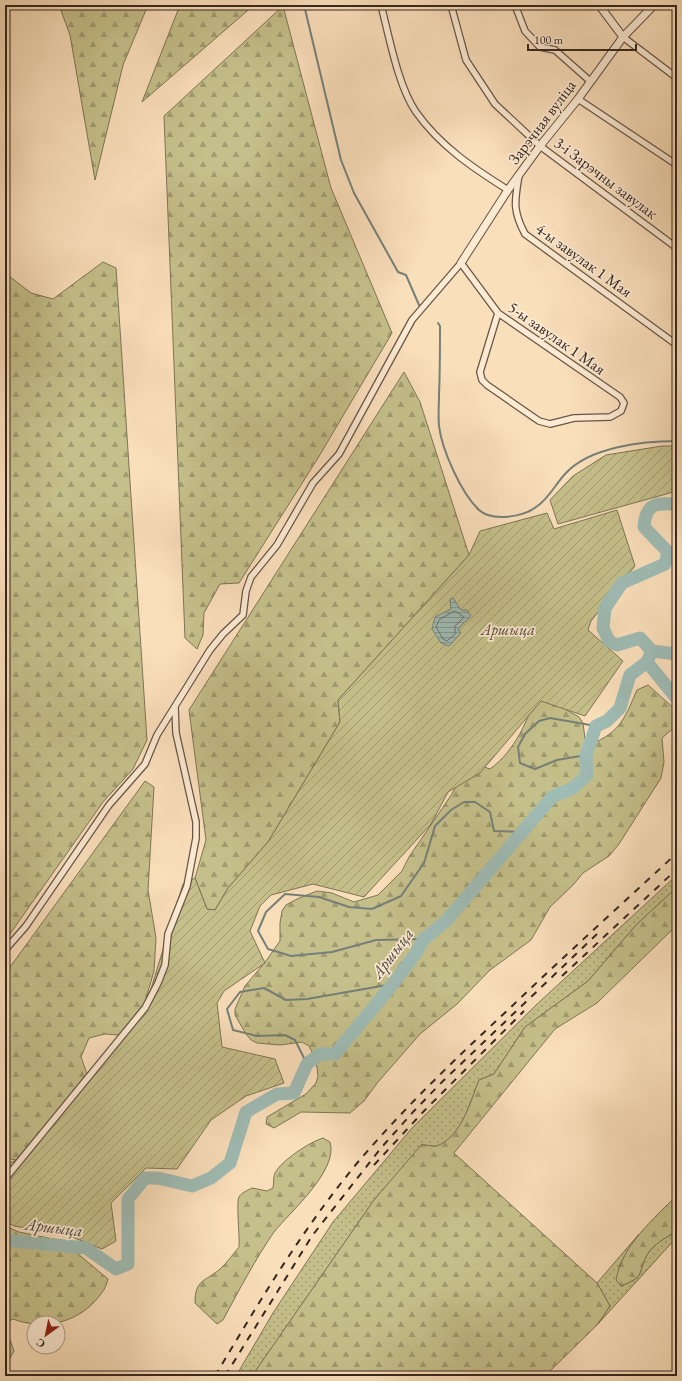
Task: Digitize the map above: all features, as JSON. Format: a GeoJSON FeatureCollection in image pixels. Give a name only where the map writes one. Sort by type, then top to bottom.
{"type":"FeatureCollection","features":[{"type":"Feature","properties":{"kind":"street"},"geometry":{"type":"LineString","coordinates":[[381,5],[399,75],[415,111],[440,141],[474,168],[508,190]]}},
{"type":"Feature","properties":{"kind":"street","name":"3-і Зарэчны завулак"},"geometry":{"type":"LineString","coordinates":[[451,5],[466,60],[495,104],[540,146],[677,248]]}},
{"type":"Feature","properties":{"kind":"street"},"geometry":{"type":"LineString","coordinates":[[516,5],[525,31],[540,47],[555,50],[590,81]]}},
{"type":"Feature","properties":{"kind":"street"},"geometry":{"type":"LineString","coordinates":[[599,5],[623,37],[677,78]]}},
{"type":"Feature","properties":{"kind":"street","name":"Зарэчная вуліца"},"geometry":{"type":"LineString","coordinates":[[460,263],[508,190],[540,146],[578,99],[623,37],[654,5]]}},
{"type":"Feature","properties":{"kind":"street"},"geometry":{"type":"LineString","coordinates":[[578,99],[677,165]]}},
{"type":"Feature","properties":{"kind":"street","name":"4-ы завулак 1 Мая"},"geometry":{"type":"LineString","coordinates":[[519,175],[515,203],[517,220],[525,234],[677,345]]}},
{"type":"Feature","properties":{"kind":"street"},"geometry":{"type":"LineString","coordinates":[[5,950],[26,926],[109,805],[145,764],[157,735],[210,650],[223,634],[243,615],[246,591],[251,577],[277,545],[313,484],[339,454],[412,320],[460,263]]}},
{"type":"Feature","properties":{"kind":"street","name":"5-ы завулак 1 Мая"},"geometry":{"type":"LineString","coordinates":[[460,263],[498,313],[620,397],[624,403],[621,411],[610,417],[574,418],[550,424],[539,421],[488,385],[482,380],[480,372],[498,313]]}},
{"type":"Feature","properties":{"kind":"street"},"geometry":{"type":"LineString","coordinates":[[5,1179],[145,1008],[158,984],[165,966],[168,934],[187,886],[196,838],[196,822],[176,733],[175,707]]}},
{"type":"Feature","properties":{"kind":"green space"},"geometry":{"type":"Polygon","coordinates":[[[59,5],[148,5],[123,65],[95,180],[70,35],[59,5]]]}},
{"type":"Feature","properties":{"kind":"green space"},"geometry":{"type":"Polygon","coordinates":[[[180,5],[254,5],[142,102],[180,5]]]}},
{"type":"Feature","properties":{"kind":"green space"},"geometry":{"type":"Polygon","coordinates":[[[283,6],[331,188],[392,333],[318,458],[239,583],[220,584],[204,613],[203,635],[197,649],[185,638],[164,116],[283,6]]]}},
{"type":"Feature","properties":{"kind":"green space"},"geometry":{"type":"Polygon","coordinates":[[[103,262],[116,268],[147,740],[133,769],[103,802],[5,941],[5,273],[31,293],[53,299],[103,262]]]}},
{"type":"Feature","properties":{"kind":"green space"},"geometry":{"type":"Polygon","coordinates":[[[404,372],[420,402],[469,555],[338,700],[340,722],[268,842],[228,888],[215,910],[207,909],[195,878],[206,840],[189,710],[404,372]]]}},
{"type":"Feature","properties":{"kind":"green space"},"geometry":{"type":"Polygon","coordinates":[[[662,446],[677,446],[677,491],[558,524],[550,500],[573,476],[606,455],[662,446]]]}},
{"type":"Feature","properties":{"kind":"green space","name":"Аршыца"},"geometry":{"type":"Polygon","coordinates":[[[617,510],[635,566],[591,621],[588,630],[623,661],[585,716],[541,701],[480,773],[448,792],[431,824],[364,897],[313,884],[271,895],[260,906],[250,931],[265,963],[224,991],[217,1003],[222,1047],[275,1059],[284,1083],[246,1096],[211,1120],[177,1169],[146,1168],[111,1203],[116,1241],[102,1249],[65,1234],[14,1226],[5,1221],[5,1164],[17,1160],[144,1012],[183,884],[195,878],[207,909],[215,910],[228,888],[268,842],[340,722],[338,700],[469,555],[480,531],[547,513],[554,529],[617,510]]]}},
{"type":"Feature","properties":{"kind":"green space"},"geometry":{"type":"Polygon","coordinates":[[[648,685],[677,711],[677,725],[662,738],[664,762],[661,778],[619,844],[609,856],[583,873],[550,907],[531,940],[490,970],[457,1004],[420,1034],[378,1082],[364,1101],[350,1113],[301,1112],[274,1128],[266,1124],[267,1117],[306,1094],[316,1083],[318,1076],[316,1060],[309,1046],[302,1042],[280,1045],[257,1043],[251,1040],[246,1034],[235,1015],[235,1009],[245,986],[266,961],[280,941],[282,911],[286,905],[317,891],[332,893],[354,902],[378,895],[402,871],[409,857],[452,794],[462,774],[484,767],[490,769],[499,762],[514,744],[530,712],[537,690],[544,686],[565,709],[579,717],[583,723],[585,739],[591,744],[616,729],[625,716],[637,690],[648,685]]]}},
{"type":"Feature","properties":{"kind":"green space"},"geometry":{"type":"Polygon","coordinates":[[[145,781],[154,787],[148,890],[156,938],[154,971],[145,1002],[119,1035],[105,1034],[89,1038],[81,1057],[87,1074],[17,1160],[5,1158],[5,974],[145,781]]]}},
{"type":"Feature","properties":{"kind":"green space"},"geometry":{"type":"Polygon","coordinates":[[[677,875],[677,887],[636,925],[588,981],[525,1027],[494,1074],[479,1080],[464,1118],[453,1135],[437,1146],[422,1145],[374,1200],[252,1376],[236,1376],[273,1313],[333,1222],[412,1128],[536,1005],[677,875]]]}},
{"type":"Feature","properties":{"kind":"green space"},"geometry":{"type":"Polygon","coordinates":[[[677,887],[677,925],[597,1003],[555,1029],[454,1153],[597,1283],[610,1306],[597,1325],[545,1376],[252,1376],[374,1200],[422,1144],[437,1146],[453,1135],[464,1118],[479,1080],[494,1074],[525,1027],[588,981],[636,925],[677,887]]]}},
{"type":"Feature","properties":{"kind":"green space"},"geometry":{"type":"Polygon","coordinates":[[[323,1138],[330,1142],[331,1153],[320,1178],[274,1232],[254,1264],[223,1320],[217,1324],[195,1303],[195,1295],[199,1285],[223,1267],[239,1247],[239,1197],[252,1188],[267,1191],[273,1188],[275,1173],[290,1157],[304,1147],[323,1138]]]}},
{"type":"Feature","properties":{"kind":"green space"},"geometry":{"type":"Polygon","coordinates":[[[677,1195],[677,1231],[653,1247],[644,1261],[638,1277],[621,1286],[616,1280],[619,1267],[625,1255],[640,1234],[677,1195]]]}},
{"type":"Feature","properties":{"kind":"green space"},"geometry":{"type":"Polygon","coordinates":[[[5,1226],[19,1232],[58,1240],[71,1248],[108,1279],[102,1293],[88,1308],[78,1315],[66,1320],[66,1315],[26,1315],[26,1322],[13,1319],[5,1323],[5,1262],[11,1260],[5,1251],[5,1226]]]}},
{"type":"Feature","properties":{"kind":"green space"},"geometry":{"type":"Polygon","coordinates":[[[677,1231],[677,1237],[597,1325],[610,1306],[597,1283],[639,1234],[619,1266],[621,1286],[638,1277],[647,1255],[653,1247],[677,1231]]]}},
{"type":"Feature","properties":{"kind":"green space"},"geometry":{"type":"Polygon","coordinates":[[[5,1326],[14,1351],[5,1367],[5,1326]]]}},
{"type":"Feature","properties":{"kind":"water"},"geometry":{"type":"Polygon","coordinates":[[[453,598],[461,610],[467,610],[471,616],[458,629],[461,633],[449,646],[441,643],[432,629],[435,617],[451,609],[450,599],[453,598]]]}},
{"type":"Feature","properties":{"kind":"waterway"},"geometry":{"type":"LineString","coordinates":[[304,5],[341,160],[354,193],[398,272],[406,275],[419,305]]}},
{"type":"Feature","properties":{"kind":"waterway"},"geometry":{"type":"LineString","coordinates":[[438,323],[440,326],[439,426],[441,436],[448,459],[459,482],[472,502],[485,514],[508,517],[516,516],[530,510],[540,504],[562,477],[576,464],[603,451],[633,444],[677,441]]}},
{"type":"Feature","properties":{"kind":"waterway","name":"Аршыца"},"geometry":{"type":"LineString","coordinates":[[5,1240],[86,1248],[116,1269],[128,1264],[128,1199],[145,1178],[158,1178],[192,1186],[211,1178],[230,1163],[246,1112],[277,1094],[294,1093],[307,1064],[320,1054],[335,1054],[393,984],[416,953],[424,939],[446,921],[552,797],[573,788],[587,775],[586,755],[596,726],[607,721],[620,708],[630,675],[647,662],[652,651],[640,638],[617,645],[609,641],[603,628],[605,608],[622,583],[665,564],[668,552],[644,527],[645,519],[647,513],[653,506],[677,504]]}},
{"type":"Feature","properties":{"kind":"waterway"},"geometry":{"type":"LineString","coordinates":[[652,651],[677,654]]}},
{"type":"Feature","properties":{"kind":"waterway"},"geometry":{"type":"LineString","coordinates":[[647,662],[677,699]]}},
{"type":"Feature","properties":{"kind":"waterway"},"geometry":{"type":"LineString","coordinates":[[586,755],[557,760],[535,769],[520,763],[518,747],[525,734],[539,721],[550,718],[596,726]]}},
{"type":"Feature","properties":{"kind":"waterway"},"geometry":{"type":"LineString","coordinates":[[424,939],[376,940],[332,952],[291,956],[268,949],[258,931],[266,912],[285,894],[319,897],[349,907],[372,909],[401,896],[424,863],[435,826],[451,810],[464,802],[475,802],[490,812],[494,831],[521,832]]}},
{"type":"Feature","properties":{"kind":"waterway"},"geometry":{"type":"LineString","coordinates":[[307,1064],[295,1040],[285,1035],[257,1036],[233,1030],[227,1009],[240,992],[264,988],[286,1000],[307,999],[393,984]]}},
{"type":"Feature","properties":{"kind":"railway"},"geometry":{"type":"LineString","coordinates":[[215,1376],[265,1293],[300,1239],[358,1162],[431,1083],[677,853]]}},
{"type":"Feature","properties":{"kind":"railway"},"geometry":{"type":"LineString","coordinates":[[562,976],[677,869]]}},
{"type":"Feature","properties":{"kind":"railway"},"geometry":{"type":"LineString","coordinates":[[225,1376],[312,1236],[381,1148],[443,1081],[597,934]]}},
{"type":"Feature","properties":{"kind":"railway"},"geometry":{"type":"LineString","coordinates":[[374,1165],[424,1111],[524,1011]]}}]}
